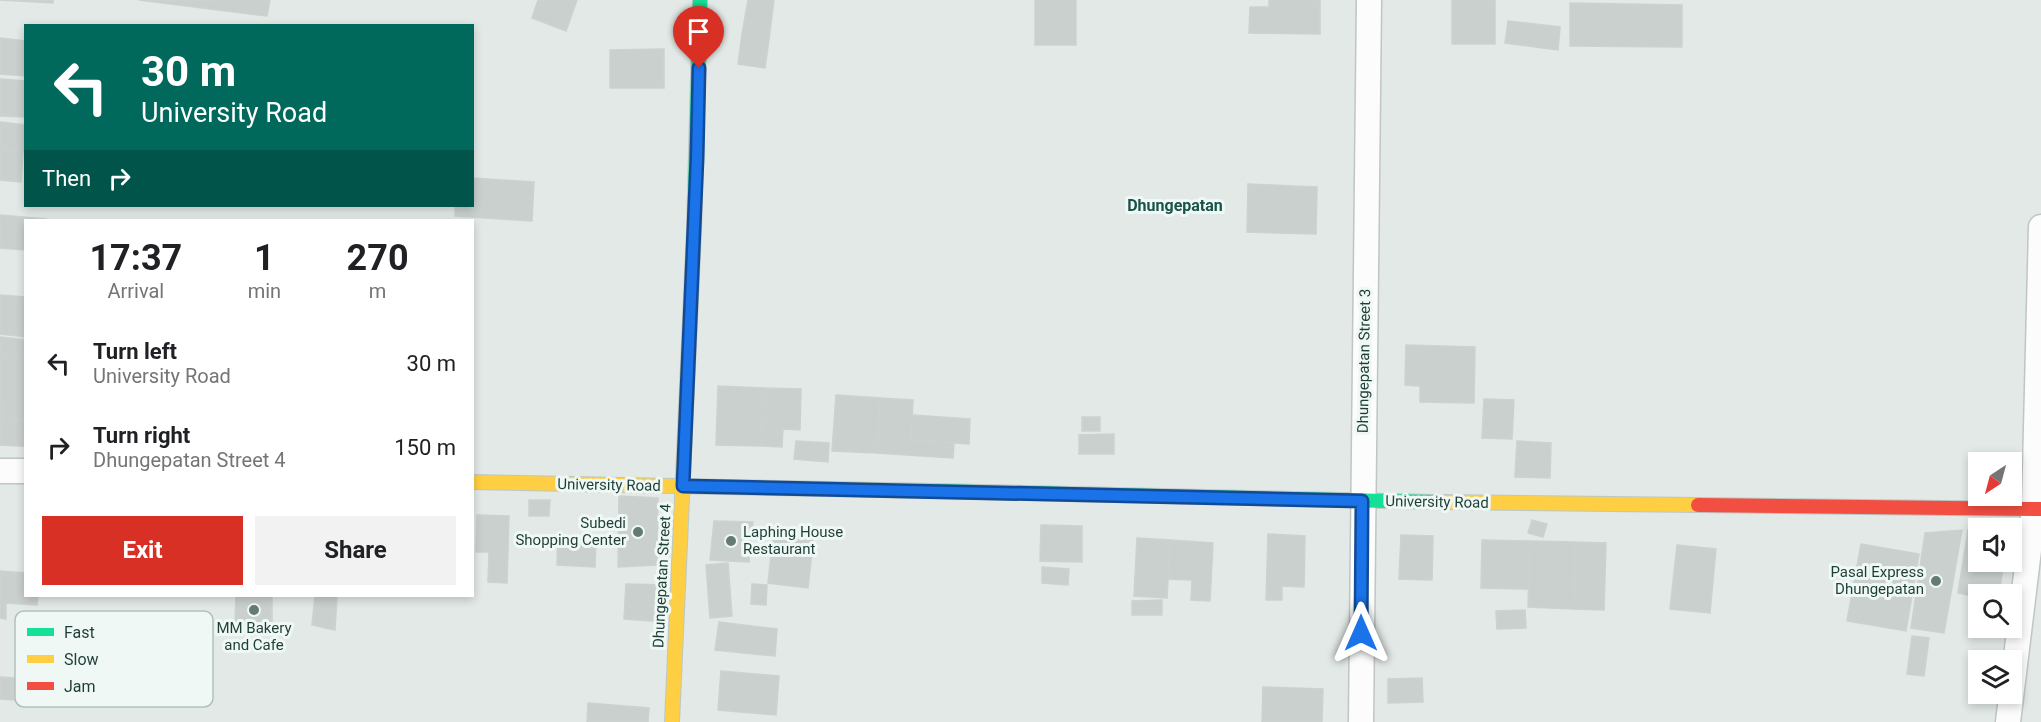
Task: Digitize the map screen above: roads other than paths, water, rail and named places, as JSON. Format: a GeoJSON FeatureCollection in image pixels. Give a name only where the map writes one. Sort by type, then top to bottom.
{"type":"FeatureCollection","features":[{"type":"Feature","properties":{"kind":"street","name":"Dhungepatan Street 4"},"geometry":{"type":"LineString","coordinates":[[672,722],[697,158],[700,0]]}},
{"type":"Feature","properties":{"kind":"street","name":"Dhungepatan Street 3"},"geometry":{"type":"LineString","coordinates":[[1361,722],[1369,0]]}},
{"type":"Feature","properties":{"kind":"street"},"geometry":{"type":"LineString","coordinates":[[2008,722],[2038,509],[2041,227]]}},
{"type":"Feature","properties":{"kind":"street"},"geometry":{"type":"LineString","coordinates":[[0,471],[24,471]]}},
{"type":"Feature","properties":{"kind":"street","name":"University Road"},"geometry":{"type":"LineString","coordinates":[[474,482],[1362,501],[2038,509]]}},
{"type":"Feature","properties":{"kind":"place","name":"Subedi Shopping Center"},"geometry":{"type":"Point","coordinates":[638,532]}},
{"type":"Feature","properties":{"kind":"place","name":"Laphing House Restaurant"},"geometry":{"type":"Point","coordinates":[731,541]}},
{"type":"Feature","properties":{"kind":"place","name":"Pasal Express Dhungepatan"},"geometry":{"type":"Point","coordinates":[1936,581]}},
{"type":"Feature","properties":{"kind":"place","name":"MM Bakery and Cafe"},"geometry":{"type":"Point","coordinates":[254,610]}},
{"type":"Feature","properties":{"kind":"district","name":"Dhungepatan"},"geometry":{"type":"Point","coordinates":[1175,205]}}]}
